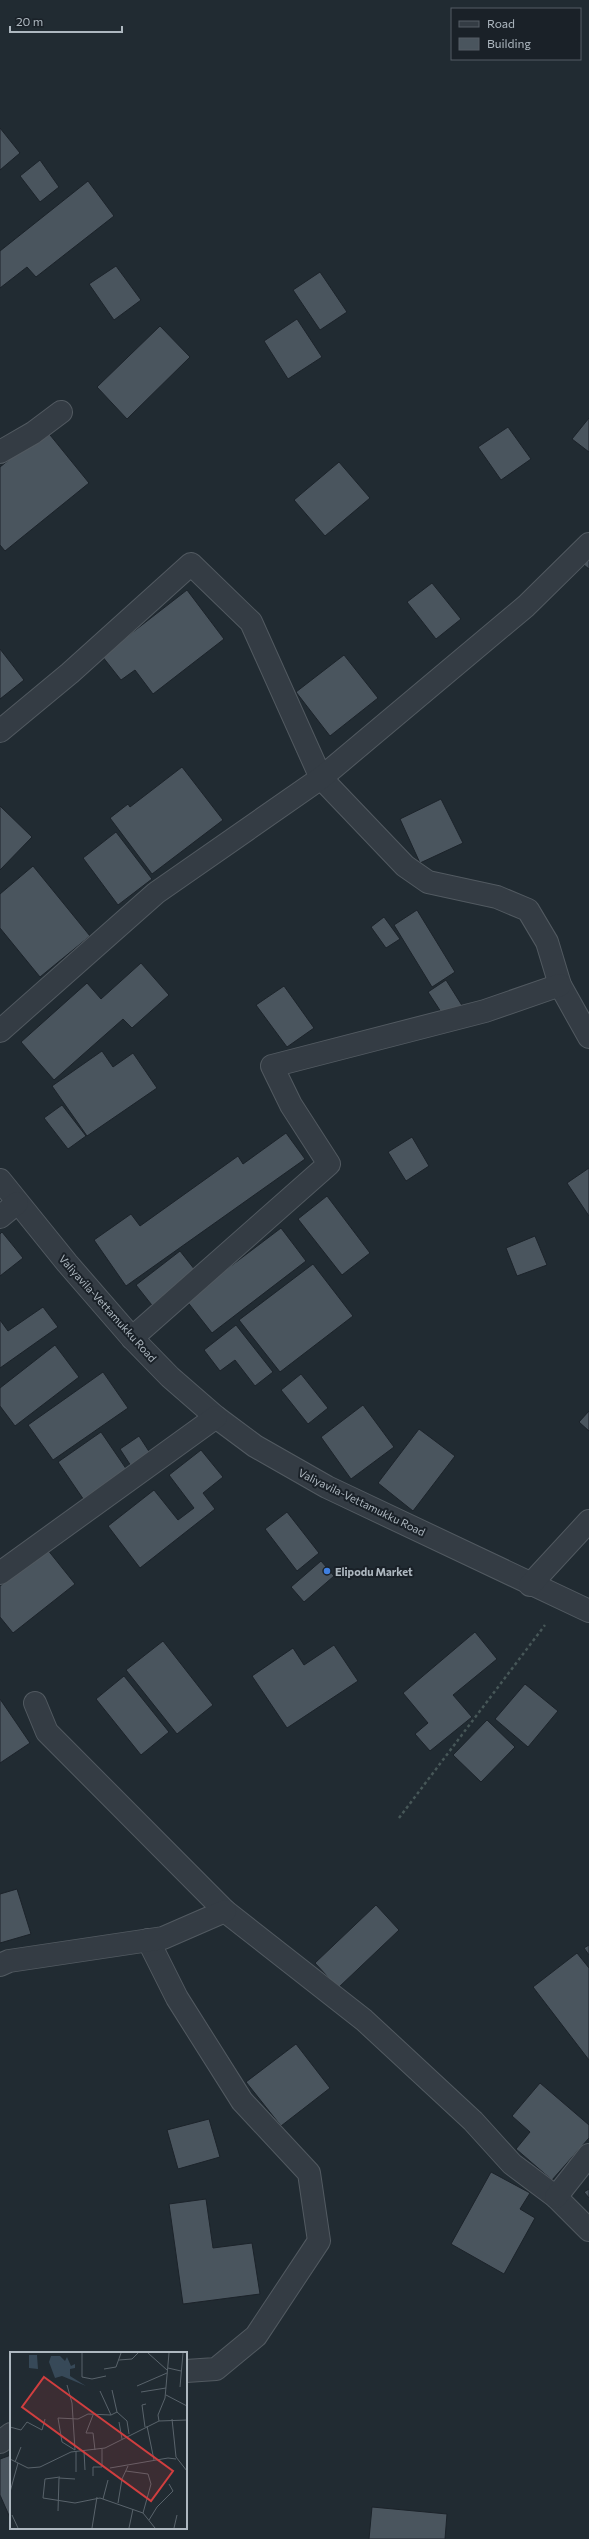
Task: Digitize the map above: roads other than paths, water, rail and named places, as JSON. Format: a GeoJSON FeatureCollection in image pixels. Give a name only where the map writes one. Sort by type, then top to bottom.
{"type":"FeatureCollection","features":[{"type":"Feature","properties":{"kind":"street"},"geometry":{"type":"LineString","coordinates":[[0,452],[33,433],[61,412]]}},
{"type":"Feature","properties":{"kind":"street"},"geometry":{"type":"LineString","coordinates":[[0,1031],[156,893],[321,778],[526,606],[589,544]]}},
{"type":"Feature","properties":{"kind":"street"},"geometry":{"type":"LineString","coordinates":[[0,730],[70,673],[192,564],[251,622],[321,778],[405,866],[428,882],[497,896],[528,910],[547,942],[560,985],[589,1037]]}},
{"type":"Feature","properties":{"kind":"street"},"geometry":{"type":"LineString","coordinates":[[132,1338],[329,1164],[291,1105],[272,1066],[485,1011],[560,985]]}},
{"type":"Feature","properties":{"kind":"street","name":"Valiyavila-Vettamukku Road"},"geometry":{"type":"LineString","coordinates":[[0,1180],[17,1203],[132,1338],[170,1377],[216,1417],[254,1446],[327,1487],[530,1586],[589,1611]]}},
{"type":"Feature","properties":{"kind":"street"},"geometry":{"type":"LineString","coordinates":[[0,1217],[17,1203]]}},
{"type":"Feature","properties":{"kind":"street"},"geometry":{"type":"LineString","coordinates":[[0,1573],[216,1417]]}},
{"type":"Feature","properties":{"kind":"street"},"geometry":{"type":"LineString","coordinates":[[530,1586],[589,1521]]}},
{"type":"Feature","properties":{"kind":"street"},"geometry":{"type":"LineString","coordinates":[[36,1704],[47,1732],[226,1911],[364,2020],[473,2121],[512,2164],[556,2197],[589,2230]]}},
{"type":"Feature","properties":{"kind":"street"},"geometry":{"type":"LineString","coordinates":[[0,1965],[9,1961],[164,1938],[226,1911]]}},
{"type":"Feature","properties":{"kind":"street"},"geometry":{"type":"LineString","coordinates":[[148,1940],[177,1998],[242,2101],[309,2172],[318,2241],[256,2336],[216,2369],[187,2371]]}},
{"type":"Feature","properties":{"kind":"street"},"geometry":{"type":"LineString","coordinates":[[556,2197],[589,2155]]}},
{"type":"Feature","properties":{"kind":"street"},"geometry":{"type":"LineString","coordinates":[[0,2442],[10,2435]]}},
{"type":"Feature","properties":{"kind":"place","name":"Elipodu Market"},"geometry":{"type":"Point","coordinates":[327,1571]}}]}
